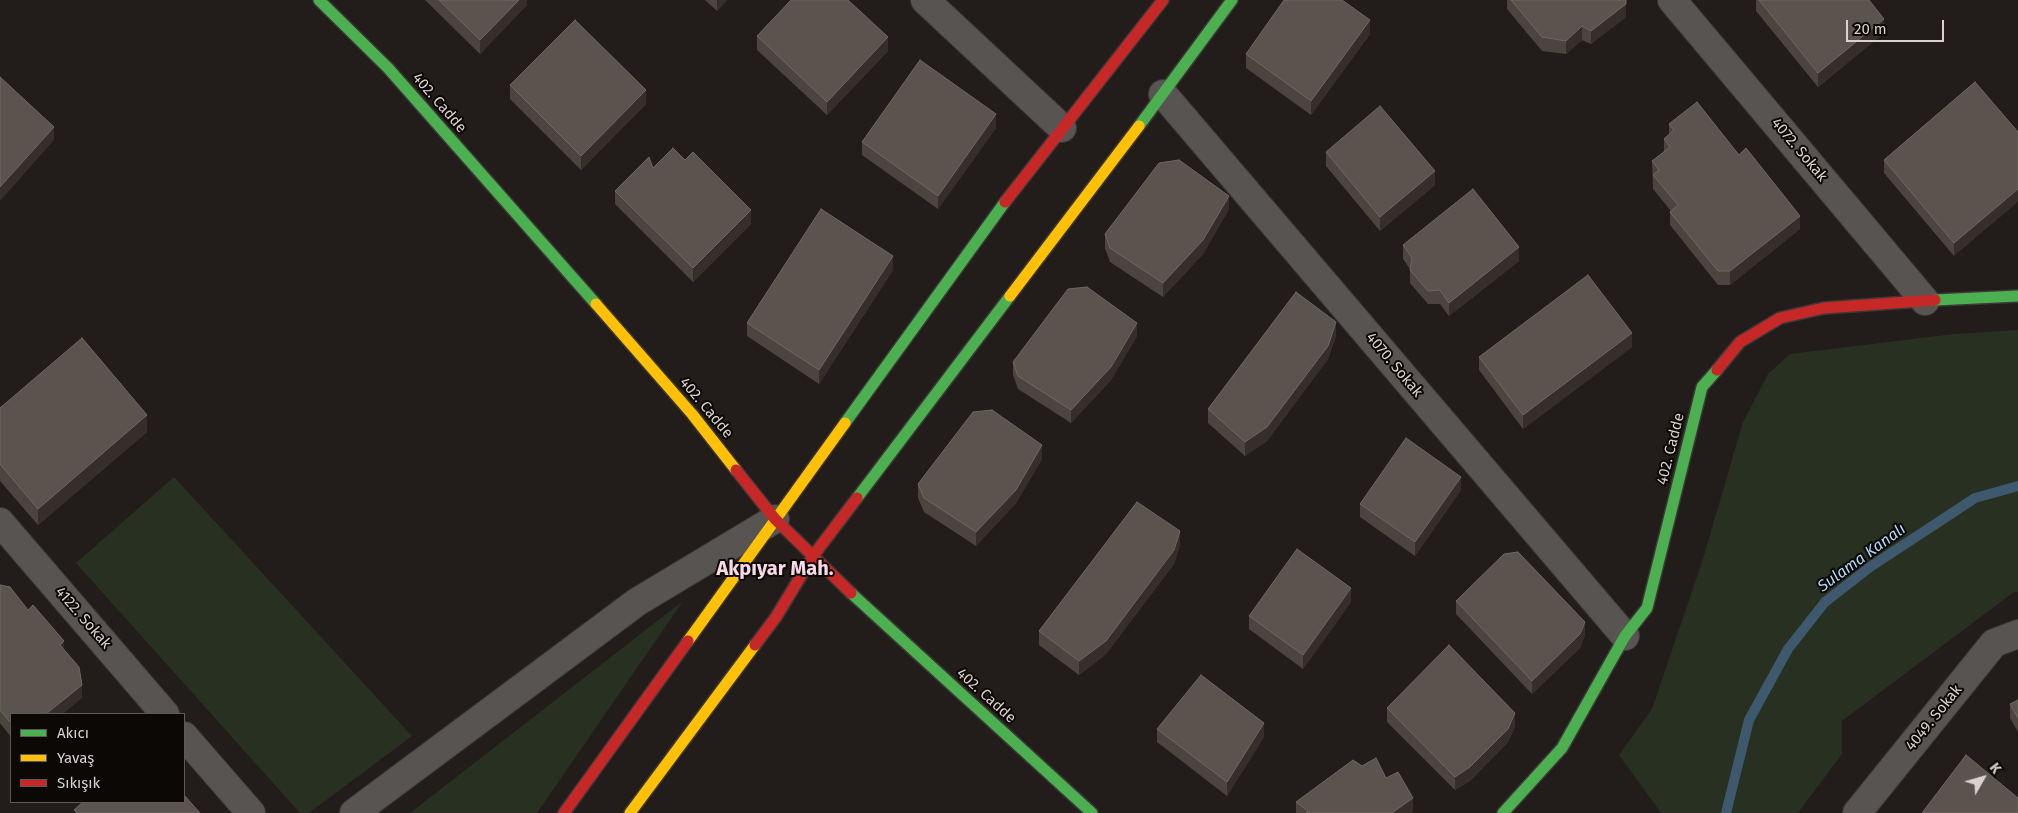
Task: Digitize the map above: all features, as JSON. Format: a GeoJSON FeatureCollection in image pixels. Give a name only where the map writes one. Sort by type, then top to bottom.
{"type":"FeatureCollection","features":[{"type":"Feature","properties":{"kind":"main road","name":"402. Cadde"},"geometry":{"type":"LineString","coordinates":[[319,0],[388,68],[692,414],[775,519],[1092,813]]}},
{"type":"Feature","properties":{"kind":"main road"},"geometry":{"type":"LineString","coordinates":[[564,813],[990,221],[1163,0]]}},
{"type":"Feature","properties":{"kind":"main road"},"geometry":{"type":"LineString","coordinates":[[630,813],[776,618],[813,556],[1232,0]]}},
{"type":"Feature","properties":{"kind":"main road","name":"402. Cadde"},"geometry":{"type":"LineString","coordinates":[[1503,813],[1562,748],[1626,636],[1647,608],[1702,388],[1740,342],[1780,318],[1824,308],[2018,296]]}},
{"type":"Feature","properties":{"kind":"street"},"geometry":{"type":"LineString","coordinates":[[925,0],[1062,128]]}},
{"type":"Feature","properties":{"kind":"street","name":"4072. Sokak"},"geometry":{"type":"LineString","coordinates":[[1672,0],[1925,301]]}},
{"type":"Feature","properties":{"kind":"street","name":"4070. Sokak"},"geometry":{"type":"LineString","coordinates":[[1163,94],[1626,636]]}},
{"type":"Feature","properties":{"kind":"street"},"geometry":{"type":"LineString","coordinates":[[354,813],[637,602],[775,519]]}},
{"type":"Feature","properties":{"kind":"street","name":"4122. Sokak"},"geometry":{"type":"LineString","coordinates":[[0,522],[165,713]]}},
{"type":"Feature","properties":{"kind":"street","name":"4049. Sokak"},"geometry":{"type":"LineString","coordinates":[[1857,813],[1994,643],[2018,634]]}},
{"type":"Feature","properties":{"kind":"street"},"geometry":{"type":"LineString","coordinates":[[185,737],[250,813]]}},
{"type":"Feature","properties":{"kind":"green space"},"geometry":{"type":"Polygon","coordinates":[[[2018,330],[2018,592],[2014,592],[1842,721],[1842,754],[1798,813],[1661,813],[1619,755],[1652,709],[1702,562],[1743,422],[1768,374],[1790,354],[1954,334],[2018,330]]]}},
{"type":"Feature","properties":{"kind":"green space"},"geometry":{"type":"Polygon","coordinates":[[[174,477],[412,736],[309,813],[300,813],[76,563],[174,477]]]}},
{"type":"Feature","properties":{"kind":"green space"},"geometry":{"type":"Polygon","coordinates":[[[683,601],[537,813],[410,813],[683,601]]]}},
{"type":"Feature","properties":{"kind":"building"},"geometry":{"type":"Polygon","coordinates":[[[439,0],[519,0],[480,40],[439,0]]]}},
{"type":"Feature","properties":{"kind":"building"},"geometry":{"type":"Polygon","coordinates":[[[791,0],[848,0],[888,37],[827,102],[757,36],[791,0]]]}},
{"type":"Feature","properties":{"kind":"building"},"geometry":{"type":"Polygon","coordinates":[[[1284,0],[1342,0],[1370,20],[1311,101],[1246,54],[1284,0]]]}},
{"type":"Feature","properties":{"kind":"building"},"geometry":{"type":"Polygon","coordinates":[[[1511,0],[1626,0],[1626,4],[1591,31],[1582,26],[1566,41],[1542,37],[1511,0]]]}},
{"type":"Feature","properties":{"kind":"building"},"geometry":{"type":"Polygon","coordinates":[[[1759,0],[1869,0],[1884,19],[1818,73],[1759,0]]]}},
{"type":"Feature","properties":{"kind":"building"},"geometry":{"type":"Polygon","coordinates":[[[575,20],[646,90],[581,156],[510,85],[575,20]]]}},
{"type":"Feature","properties":{"kind":"building"},"geometry":{"type":"Polygon","coordinates":[[[920,60],[996,114],[938,196],[862,142],[920,60]]]}},
{"type":"Feature","properties":{"kind":"building"},"geometry":{"type":"Polygon","coordinates":[[[0,77],[54,127],[0,187],[0,77]]]}},
{"type":"Feature","properties":{"kind":"building"},"geometry":{"type":"Polygon","coordinates":[[[1975,82],[2018,132],[2018,189],[1954,243],[1884,160],[1975,82]]]}},
{"type":"Feature","properties":{"kind":"building"},"geometry":{"type":"Polygon","coordinates":[[[1697,102],[1739,155],[1746,148],[1800,216],[1730,271],[1718,271],[1670,212],[1678,205],[1653,175],[1659,170],[1652,161],[1670,147],[1664,139],[1674,130],[1669,124],[1697,102]]]}},
{"type":"Feature","properties":{"kind":"building"},"geometry":{"type":"Polygon","coordinates":[[[1380,106],[1435,171],[1380,217],[1326,152],[1380,106]]]}},
{"type":"Feature","properties":{"kind":"building"},"geometry":{"type":"Polygon","coordinates":[[[673,148],[685,160],[693,152],[751,210],[693,268],[615,191],[649,157],[653,168],[673,148]]]}},
{"type":"Feature","properties":{"kind":"building"},"geometry":{"type":"Polygon","coordinates":[[[1179,160],[1229,196],[1203,240],[1163,283],[1110,248],[1105,234],[1159,163],[1179,160]]]}},
{"type":"Feature","properties":{"kind":"building"},"geometry":{"type":"Polygon","coordinates":[[[1473,189],[1519,247],[1449,303],[1440,290],[1428,291],[1410,270],[1412,258],[1403,245],[1473,189]]]}},
{"type":"Feature","properties":{"kind":"building"},"geometry":{"type":"Polygon","coordinates":[[[821,209],[893,256],[819,370],[747,323],[821,209]]]}},
{"type":"Feature","properties":{"kind":"building"},"geometry":{"type":"Polygon","coordinates":[[[1588,275],[1632,333],[1523,415],[1479,357],[1588,275]]]}},
{"type":"Feature","properties":{"kind":"building"},"geometry":{"type":"Polygon","coordinates":[[[1087,287],[1137,323],[1111,367],[1071,410],[1018,376],[1013,362],[1068,289],[1087,287]]]}},
{"type":"Feature","properties":{"kind":"building"},"geometry":{"type":"Polygon","coordinates":[[[1296,292],[1336,322],[1328,346],[1267,427],[1245,442],[1208,409],[1296,292]]]}},
{"type":"Feature","properties":{"kind":"building"},"geometry":{"type":"Polygon","coordinates":[[[82,338],[147,415],[38,509],[0,464],[0,408],[82,338]]]}},
{"type":"Feature","properties":{"kind":"building"},"geometry":{"type":"Polygon","coordinates":[[[992,410],[1042,445],[1016,490],[976,532],[924,498],[918,484],[973,412],[992,410]]]}},
{"type":"Feature","properties":{"kind":"building"},"geometry":{"type":"Polygon","coordinates":[[[1406,438],[1461,477],[1415,542],[1360,504],[1406,438]]]}},
{"type":"Feature","properties":{"kind":"building"},"geometry":{"type":"Polygon","coordinates":[[[1137,502],[1180,531],[1174,550],[1106,641],[1079,661],[1039,631],[1137,502]]]}},
{"type":"Feature","properties":{"kind":"building"},"geometry":{"type":"Polygon","coordinates":[[[1297,549],[1351,588],[1303,655],[1249,616],[1297,549]]]}},
{"type":"Feature","properties":{"kind":"building"},"geometry":{"type":"Polygon","coordinates":[[[1518,552],[1585,622],[1580,634],[1532,681],[1456,601],[1504,554],[1518,552]]]}},
{"type":"Feature","properties":{"kind":"building"},"geometry":{"type":"Polygon","coordinates":[[[0,585],[10,587],[28,610],[33,605],[64,641],[60,645],[79,667],[82,685],[47,713],[10,713],[10,722],[0,710],[0,585]]]}},
{"type":"Feature","properties":{"kind":"building"},"geometry":{"type":"Polygon","coordinates":[[[1449,645],[1515,713],[1508,729],[1470,767],[1455,777],[1387,708],[1449,645]]]}},
{"type":"Feature","properties":{"kind":"building"},"geometry":{"type":"Polygon","coordinates":[[[1201,675],[1264,723],[1227,782],[1157,729],[1201,675]]]}},
{"type":"Feature","properties":{"kind":"building"},"geometry":{"type":"Polygon","coordinates":[[[2018,700],[2018,718],[2010,704],[2018,700]]]}},
{"type":"Feature","properties":{"kind":"building"},"geometry":{"type":"Polygon","coordinates":[[[1966,755],[2018,798],[2018,813],[1922,813],[1966,755]]]}},
{"type":"Feature","properties":{"kind":"building"},"geometry":{"type":"Polygon","coordinates":[[[1376,758],[1386,778],[1398,772],[1413,798],[1392,813],[1306,813],[1308,811],[1296,802],[1353,760],[1362,766],[1376,758]]]}},
{"type":"Feature","properties":{"kind":"building"},"geometry":{"type":"Polygon","coordinates":[[[185,796],[200,813],[77,813],[74,810],[82,803],[185,803],[185,796]]]}},
{"type":"Feature","properties":{"kind":"waterway","name":"Sulama Kanalı"},"geometry":{"type":"LineString","coordinates":[[1726,813],[1749,720],[1788,649],[1825,602],[1870,567],[1975,498],[2018,486]]}},
{"type":"Feature","properties":{"kind":"traffic: fast"},"geometry":{"type":"LineString","coordinates":[[319,0],[388,68],[596,304]]}},
{"type":"Feature","properties":{"kind":"traffic: fast"},"geometry":{"type":"LineString","coordinates":[[1139,126],[1232,0]]}},
{"type":"Feature","properties":{"kind":"traffic: fast"},"geometry":{"type":"LineString","coordinates":[[845,423],[1005,202]]}},
{"type":"Feature","properties":{"kind":"traffic: fast"},"geometry":{"type":"LineString","coordinates":[[857,498],[1010,296]]}},
{"type":"Feature","properties":{"kind":"traffic: fast"},"geometry":{"type":"LineString","coordinates":[[1935,300],[2018,296]]}},
{"type":"Feature","properties":{"kind":"traffic: fast"},"geometry":{"type":"LineString","coordinates":[[1503,813],[1562,748],[1625,636],[1647,608],[1702,387],[1717,370]]}},
{"type":"Feature","properties":{"kind":"traffic: fast"},"geometry":{"type":"LineString","coordinates":[[851,593],[1092,813]]}},
{"type":"Feature","properties":{"kind":"traffic: slow"},"geometry":{"type":"LineString","coordinates":[[1010,296],[1139,126]]}},
{"type":"Feature","properties":{"kind":"traffic: slow"},"geometry":{"type":"LineString","coordinates":[[596,304],[692,414],[736,470]]}},
{"type":"Feature","properties":{"kind":"traffic: slow"},"geometry":{"type":"LineString","coordinates":[[688,641],[845,423]]}},
{"type":"Feature","properties":{"kind":"traffic: slow"},"geometry":{"type":"LineString","coordinates":[[630,813],[755,645]]}},
{"type":"Feature","properties":{"kind":"traffic: jam"},"geometry":{"type":"LineString","coordinates":[[1005,202],[1163,0]]}},
{"type":"Feature","properties":{"kind":"traffic: jam"},"geometry":{"type":"LineString","coordinates":[[1717,370],[1740,342],[1780,318],[1824,308],[1935,300]]}},
{"type":"Feature","properties":{"kind":"traffic: jam"},"geometry":{"type":"LineString","coordinates":[[736,470],[775,519],[851,593]]}},
{"type":"Feature","properties":{"kind":"traffic: jam"},"geometry":{"type":"LineString","coordinates":[[755,645],[776,617],[813,556],[857,498]]}},
{"type":"Feature","properties":{"kind":"traffic: jam"},"geometry":{"type":"LineString","coordinates":[[564,813],[688,641]]}},
{"type":"Feature","properties":{"kind":"district","name":"Akpıyar Mah."},"geometry":{"type":"Point","coordinates":[775,569]}}]}
